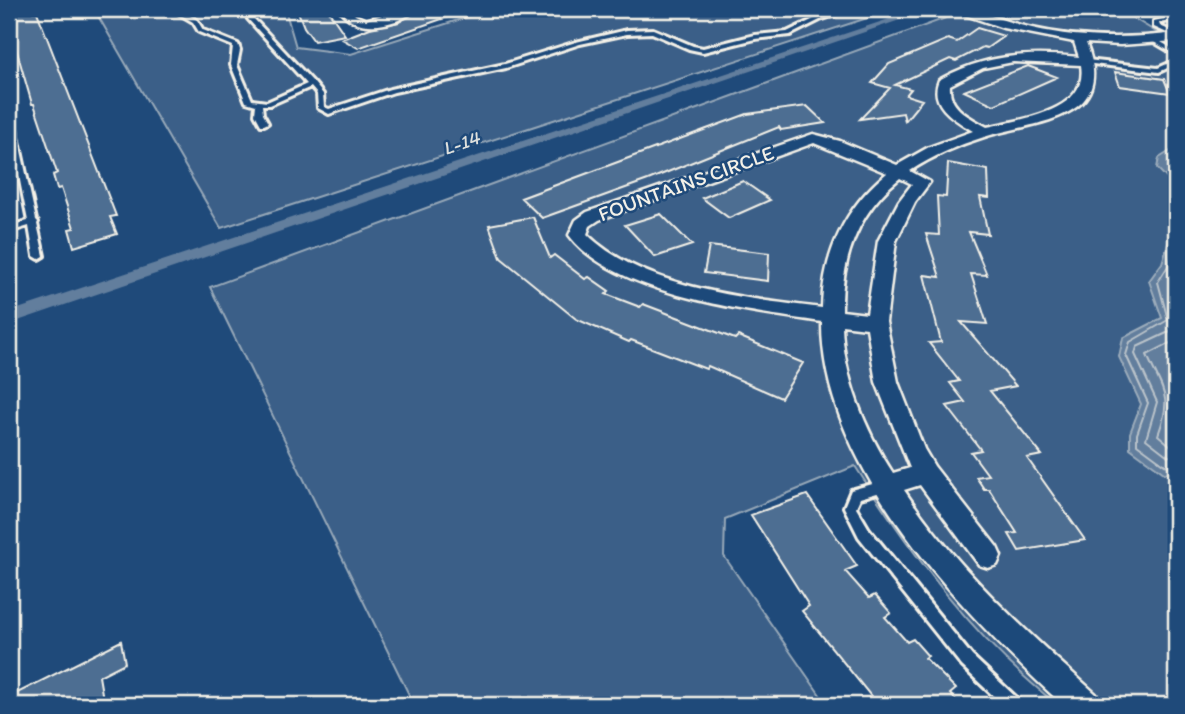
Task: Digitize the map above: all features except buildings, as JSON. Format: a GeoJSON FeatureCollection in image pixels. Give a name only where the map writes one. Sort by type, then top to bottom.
{"type":"FeatureCollection","features":[{"type":"Feature","properties":{"kind":"street"},"geometry":{"type":"LineString","coordinates":[[345,9],[351,20],[357,23],[372,22],[412,9]]}},
{"type":"Feature","properties":{"kind":"street"},"geometry":{"type":"LineString","coordinates":[[953,11],[1024,29],[1078,38],[1154,40],[1176,36]]}},
{"type":"Feature","properties":{"kind":"street"},"geometry":{"type":"LineString","coordinates":[[1078,38],[1090,73],[1088,83],[1074,102],[1045,117],[985,132],[944,146],[900,171],[869,199],[854,219],[842,243],[834,269],[830,316],[834,354],[842,389],[869,454],[907,516],[955,577],[996,622],[1084,705]]}},
{"type":"Feature","properties":{"kind":"street"},"geometry":{"type":"LineString","coordinates":[[985,132],[946,106],[941,94],[944,83],[959,73],[1011,57],[1087,62]]}},
{"type":"Feature","properties":{"kind":"street","name":"FOUNTAINS CIRCLE"},"geometry":{"type":"LineString","coordinates":[[830,316],[708,297],[609,264],[583,246],[578,235],[582,223],[593,216],[813,138],[835,144],[900,171]]}},
{"type":"Feature","properties":{"kind":"street"},"geometry":{"type":"LineString","coordinates":[[900,171],[922,182],[907,201],[887,241],[876,322],[887,382],[913,450],[925,473],[988,556]]}},
{"type":"Feature","properties":{"kind":"street"},"geometry":{"type":"LineString","coordinates":[[830,316],[876,322]]}},
{"type":"Feature","properties":{"kind":"street"},"geometry":{"type":"LineString","coordinates":[[888,485],[925,473]]}},
{"type":"Feature","properties":{"kind":"lane"},"geometry":{"type":"LineString","coordinates":[[174,9],[195,21],[201,31],[236,45],[234,65],[247,99],[258,105],[276,101],[312,85]]}},
{"type":"Feature","properties":{"kind":"lane"},"geometry":{"type":"LineString","coordinates":[[261,9],[251,19],[320,94],[321,108],[329,112],[392,90],[499,68],[578,43],[627,32],[653,31],[691,48],[703,50],[755,37],[788,34],[818,19],[851,9]]}},
{"type":"Feature","properties":{"kind":"lane"},"geometry":{"type":"LineString","coordinates":[[934,9],[953,11]]}},
{"type":"Feature","properties":{"kind":"lane"},"geometry":{"type":"LineString","coordinates":[[1176,18],[1156,22],[1157,27],[1176,36]]}},
{"type":"Feature","properties":{"kind":"lane"},"geometry":{"type":"LineString","coordinates":[[1154,40],[1176,54]]}},
{"type":"Feature","properties":{"kind":"lane"},"geometry":{"type":"LineString","coordinates":[[1087,62],[1159,70],[1176,62]]}},
{"type":"Feature","properties":{"kind":"lane"},"geometry":{"type":"LineString","coordinates":[[258,105],[264,123]]}},
{"type":"Feature","properties":{"kind":"lane"},"geometry":{"type":"LineString","coordinates":[[9,109],[39,256]]}},
{"type":"Feature","properties":{"kind":"lane"},"geometry":{"type":"LineString","coordinates":[[325,121],[329,112]]}},
{"type":"Feature","properties":{"kind":"lane"},"geometry":{"type":"LineString","coordinates":[[9,229],[34,222]]}},
{"type":"Feature","properties":{"kind":"lane"},"geometry":{"type":"LineString","coordinates":[[888,485],[855,494],[850,507],[864,533],[967,661],[1014,705]]}},
{"type":"Feature","properties":{"kind":"shaded area"},"geometry":{"type":"Polygon","coordinates":[[[94,9],[285,9],[296,47],[351,54],[493,9],[895,9],[221,228],[94,9]]]}},
{"type":"Feature","properties":{"kind":"shaded area"},"geometry":{"type":"Polygon","coordinates":[[[925,9],[1118,9],[1158,33],[1176,40],[1176,705],[1058,705],[999,653],[946,594],[855,466],[725,519],[724,556],[827,705],[414,705],[210,287],[946,18],[925,9]]]}},
{"type":"Feature","properties":{"kind":"water"},"geometry":{"type":"Polygon","coordinates":[[[1176,150],[1176,188],[1157,168],[1159,158],[1176,150]]]}},
{"type":"Feature","properties":{"kind":"water"},"geometry":{"type":"Polygon","coordinates":[[[1176,228],[1176,472],[1164,473],[1130,448],[1130,433],[1141,404],[1119,357],[1123,338],[1162,318],[1149,281],[1162,263],[1170,237],[1176,228]]]}},
{"type":"Feature","properties":{"kind":"waterway","name":"L-14"},"geometry":{"type":"LineString","coordinates":[[9,318],[927,9]]}}]}
